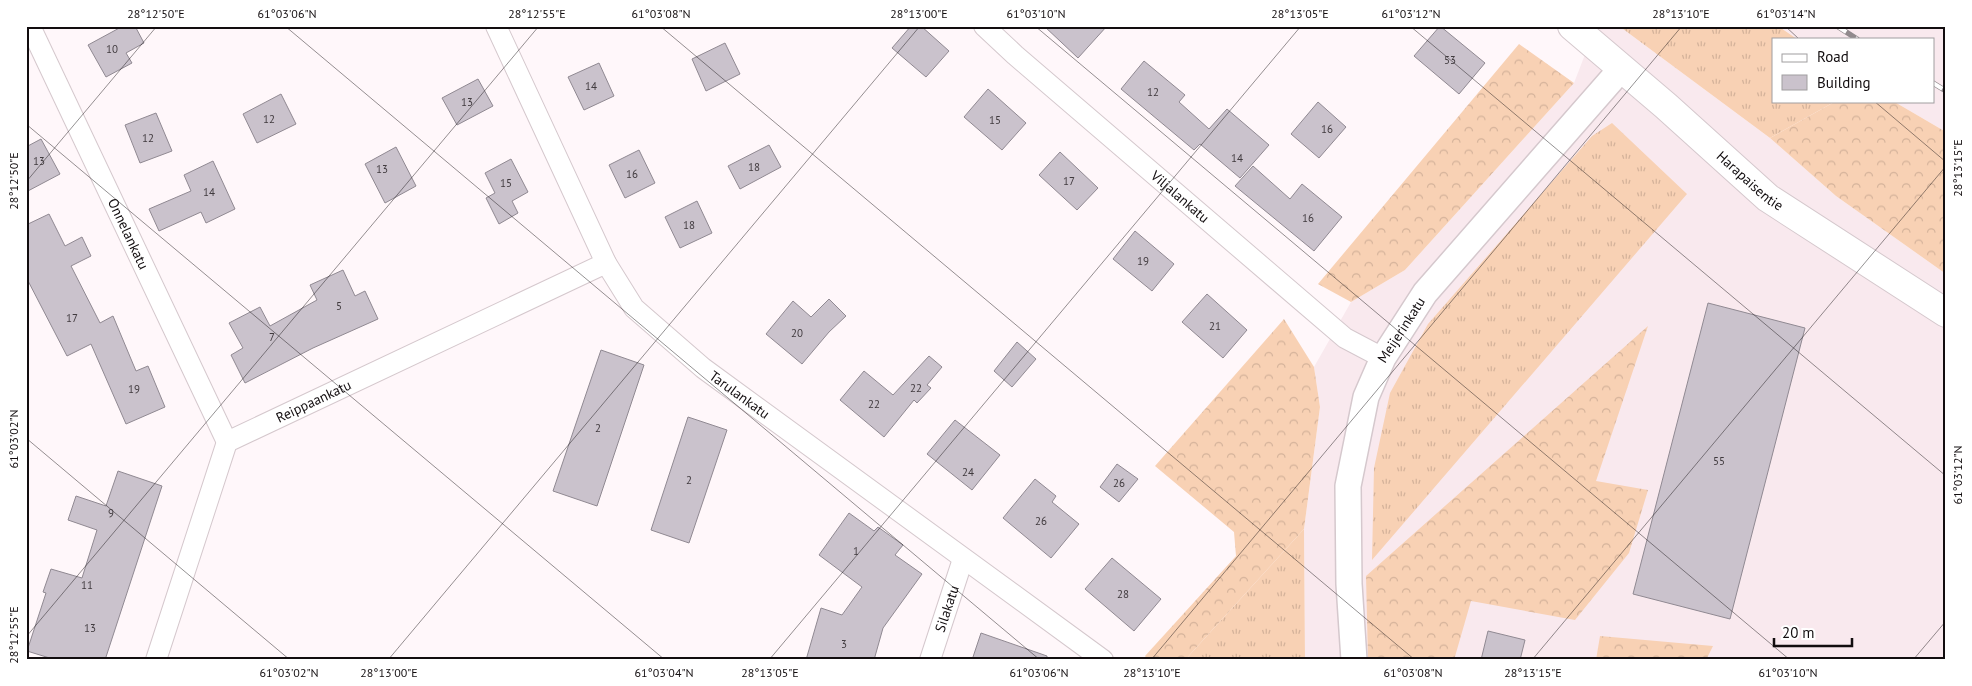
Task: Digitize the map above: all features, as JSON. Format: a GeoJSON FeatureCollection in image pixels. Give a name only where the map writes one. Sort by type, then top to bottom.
{"type":"FeatureCollection","features":[{"type":"Feature","properties":{"kind":"main road","name":"Harapaisentie"},"geometry":{"type":"LineString","coordinates":[[1572,26],[1666,106],[1768,198],[1946,313]]}},
{"type":"Feature","properties":{"kind":"street","name":"Onnelankatu"},"geometry":{"type":"LineString","coordinates":[[30,26],[227,442]]}},
{"type":"Feature","properties":{"kind":"street","name":"Tarulankatu"},"geometry":{"type":"LineString","coordinates":[[496,26],[606,263],[634,308],[703,368],[1103,660]]}},
{"type":"Feature","properties":{"kind":"street","name":"Viljalankatu"},"geometry":{"type":"LineString","coordinates":[[984,26],[1014,55],[1345,338],[1383,358]]}},
{"type":"Feature","properties":{"kind":"street","name":"Meijerinkatu"},"geometry":{"type":"LineString","coordinates":[[1354,660],[1349,584],[1348,486],[1366,397],[1383,358],[1425,293],[1621,69]]}},
{"type":"Feature","properties":{"kind":"street","name":"Reippaankatu"},"geometry":{"type":"LineString","coordinates":[[227,442],[606,263]]}},
{"type":"Feature","properties":{"kind":"street"},"geometry":{"type":"LineString","coordinates":[[156,660],[227,442]]}},
{"type":"Feature","properties":{"kind":"street","name":"Silakatu"},"geometry":{"type":"LineString","coordinates":[[930,660],[963,558]]}},
{"type":"Feature","properties":{"kind":"shaded area"},"geometry":{"type":"Polygon","coordinates":[[[1596,26],[1619,26],[1770,138],[1836,196],[1946,274],[1946,660],[1305,660],[1304,529],[1320,407],[1314,367],[1351,302],[1405,270],[1574,83],[1596,26]]]}},
{"type":"Feature","properties":{"kind":"shaded area"},"geometry":{"type":"Polygon","coordinates":[[[1778,26],[1942,26],[1946,28],[1946,132],[1895,102],[1934,102],[1934,38],[1796,38],[1778,26]]]}},
{"type":"Feature","properties":{"kind":"green space"},"geometry":{"type":"Polygon","coordinates":[[[1619,26],[1778,26],[1796,38],[1772,38],[1772,102],[1834,102],[1770,138],[1619,26]]]}},
{"type":"Feature","properties":{"kind":"green space"},"geometry":{"type":"Polygon","coordinates":[[[1519,44],[1574,83],[1405,270],[1351,302],[1318,284],[1519,44]]]}},
{"type":"Feature","properties":{"kind":"green space"},"geometry":{"type":"Polygon","coordinates":[[[1834,102],[1895,102],[1946,132],[1946,274],[1836,196],[1770,138],[1834,102]]]}},
{"type":"Feature","properties":{"kind":"green space"},"geometry":{"type":"Polygon","coordinates":[[[1612,123],[1687,194],[1372,560],[1374,468],[1390,393],[1428,324],[1592,136],[1612,123]]]}},
{"type":"Feature","properties":{"kind":"green space"},"geometry":{"type":"Polygon","coordinates":[[[1284,319],[1314,367],[1320,407],[1304,529],[1185,660],[1148,660],[1145,656],[1236,556],[1234,532],[1155,466],[1284,319]]]}},
{"type":"Feature","properties":{"kind":"green space"},"geometry":{"type":"Polygon","coordinates":[[[1648,326],[1596,481],[1648,490],[1629,553],[1575,620],[1471,601],[1454,660],[1368,660],[1366,576],[1648,326]]]}},
{"type":"Feature","properties":{"kind":"green space"},"geometry":{"type":"Polygon","coordinates":[[[1304,529],[1305,660],[1185,660],[1304,529]]]}},
{"type":"Feature","properties":{"kind":"green space"},"geometry":{"type":"Polygon","coordinates":[[[1600,636],[1713,646],[1706,660],[1596,660],[1600,636]]]}},
{"type":"Feature","properties":{"kind":"building"},"geometry":{"type":"Polygon","coordinates":[[[123,26],[135,26],[144,43],[126,53],[132,63],[106,77],[88,45],[123,26]]]}},
{"type":"Feature","properties":{"kind":"building"},"geometry":{"type":"Polygon","coordinates":[[[911,26],[921,26],[949,51],[926,77],[892,48],[911,26]]]}},
{"type":"Feature","properties":{"kind":"building"},"geometry":{"type":"Polygon","coordinates":[[[1044,26],[1107,26],[1078,58],[1044,26]]]}},
{"type":"Feature","properties":{"kind":"building"},"geometry":{"type":"Polygon","coordinates":[[[1440,26],[1485,63],[1459,94],[1414,56],[1440,26]]]}},
{"type":"Feature","properties":{"kind":"building"},"geometry":{"type":"Polygon","coordinates":[[[725,43],[740,74],[706,91],[692,59],[725,43]]]}},
{"type":"Feature","properties":{"kind":"building"},"geometry":{"type":"Polygon","coordinates":[[[1144,61],[1185,95],[1179,102],[1209,129],[1227,109],[1269,145],[1240,178],[1200,144],[1194,150],[1121,89],[1144,61]]]}},
{"type":"Feature","properties":{"kind":"building"},"geometry":{"type":"Polygon","coordinates":[[[599,63],[614,96],[584,110],[568,77],[599,63]]]}},
{"type":"Feature","properties":{"kind":"building"},"geometry":{"type":"Polygon","coordinates":[[[478,79],[493,106],[457,125],[442,98],[478,79]]]}},
{"type":"Feature","properties":{"kind":"building"},"geometry":{"type":"Polygon","coordinates":[[[988,89],[1026,123],[1002,150],[964,117],[988,89]]]}},
{"type":"Feature","properties":{"kind":"building"},"geometry":{"type":"Polygon","coordinates":[[[281,94],[296,124],[257,143],[243,114],[281,94]]]}},
{"type":"Feature","properties":{"kind":"building"},"geometry":{"type":"Polygon","coordinates":[[[1318,102],[1346,127],[1319,158],[1291,134],[1318,102]]]}},
{"type":"Feature","properties":{"kind":"building"},"geometry":{"type":"Polygon","coordinates":[[[156,113],[172,151],[140,163],[125,125],[156,113]]]}},
{"type":"Feature","properties":{"kind":"building"},"geometry":{"type":"Polygon","coordinates":[[[41,139],[60,174],[26,192],[26,147],[41,139]]]}},
{"type":"Feature","properties":{"kind":"building"},"geometry":{"type":"Polygon","coordinates":[[[769,145],[781,167],[740,189],[728,166],[769,145]]]}},
{"type":"Feature","properties":{"kind":"building"},"geometry":{"type":"Polygon","coordinates":[[[396,147],[416,186],[385,203],[365,164],[396,147]]]}},
{"type":"Feature","properties":{"kind":"building"},"geometry":{"type":"Polygon","coordinates":[[[639,150],[655,183],[625,198],[609,165],[639,150]]]}},
{"type":"Feature","properties":{"kind":"building"},"geometry":{"type":"Polygon","coordinates":[[[1060,152],[1098,188],[1077,210],[1039,175],[1060,152]]]}},
{"type":"Feature","properties":{"kind":"building"},"geometry":{"type":"Polygon","coordinates":[[[511,159],[528,192],[512,201],[518,213],[499,224],[486,198],[495,193],[485,173],[511,159]]]}},
{"type":"Feature","properties":{"kind":"building"},"geometry":{"type":"Polygon","coordinates":[[[213,161],[235,209],[206,223],[201,212],[159,231],[149,209],[191,191],[184,175],[213,161]]]}},
{"type":"Feature","properties":{"kind":"building"},"geometry":{"type":"Polygon","coordinates":[[[1253,166],[1290,199],[1302,184],[1342,217],[1314,251],[1235,186],[1253,166]]]}},
{"type":"Feature","properties":{"kind":"building"},"geometry":{"type":"Polygon","coordinates":[[[697,201],[712,233],[680,248],[665,217],[697,201]]]}},
{"type":"Feature","properties":{"kind":"building"},"geometry":{"type":"Polygon","coordinates":[[[49,214],[65,246],[82,237],[91,256],[71,266],[100,323],[113,316],[136,371],[148,366],[165,407],[126,424],[91,344],[67,356],[26,277],[26,225],[49,214]]]}},
{"type":"Feature","properties":{"kind":"building"},"geometry":{"type":"Polygon","coordinates":[[[1135,231],[1174,264],[1152,291],[1113,259],[1135,231]]]}},
{"type":"Feature","properties":{"kind":"building"},"geometry":{"type":"Polygon","coordinates":[[[343,270],[355,296],[365,291],[378,319],[313,348],[245,383],[231,355],[243,348],[229,323],[260,307],[270,326],[317,300],[310,285],[343,270]]]}},
{"type":"Feature","properties":{"kind":"building"},"geometry":{"type":"Polygon","coordinates":[[[1207,294],[1247,330],[1223,358],[1182,322],[1207,294]]]}},
{"type":"Feature","properties":{"kind":"building"},"geometry":{"type":"Polygon","coordinates":[[[829,299],[846,316],[829,332],[802,364],[766,334],[793,301],[811,317],[829,299]]]}},
{"type":"Feature","properties":{"kind":"building"},"geometry":{"type":"Polygon","coordinates":[[[1708,303],[1805,328],[1730,619],[1633,594],[1708,303]]]}},
{"type":"Feature","properties":{"kind":"building"},"geometry":{"type":"Polygon","coordinates":[[[1017,342],[1036,359],[1012,387],[994,371],[1017,342]]]}},
{"type":"Feature","properties":{"kind":"building"},"geometry":{"type":"Polygon","coordinates":[[[601,350],[644,365],[597,506],[553,491],[601,350]]]}},
{"type":"Feature","properties":{"kind":"building"},"geometry":{"type":"Polygon","coordinates":[[[929,356],[942,367],[927,385],[931,388],[917,403],[914,400],[884,437],[840,400],[864,371],[893,395],[929,356]]]}},
{"type":"Feature","properties":{"kind":"building"},"geometry":{"type":"Polygon","coordinates":[[[688,417],[727,430],[689,543],[651,530],[688,417]]]}},
{"type":"Feature","properties":{"kind":"building"},"geometry":{"type":"Polygon","coordinates":[[[955,420],[1000,455],[972,490],[927,454],[955,420]]]}},
{"type":"Feature","properties":{"kind":"building"},"geometry":{"type":"Polygon","coordinates":[[[1117,464],[1138,479],[1119,502],[1100,487],[1117,464]]]}},
{"type":"Feature","properties":{"kind":"building"},"geometry":{"type":"Polygon","coordinates":[[[118,471],[162,486],[105,660],[56,660],[27,651],[46,593],[43,592],[51,569],[82,578],[97,530],[68,520],[76,496],[106,506],[118,471]]]}},
{"type":"Feature","properties":{"kind":"building"},"geometry":{"type":"Polygon","coordinates":[[[1035,479],[1056,496],[1052,502],[1079,524],[1051,558],[1003,518],[1035,479]]]}},
{"type":"Feature","properties":{"kind":"building"},"geometry":{"type":"Polygon","coordinates":[[[849,513],[874,531],[878,527],[903,545],[895,555],[922,574],[883,628],[874,660],[806,660],[821,608],[842,615],[862,587],[819,555],[849,513]]]}},
{"type":"Feature","properties":{"kind":"building"},"geometry":{"type":"Polygon","coordinates":[[[1112,558],[1161,599],[1134,631],[1085,589],[1112,558]]]}},
{"type":"Feature","properties":{"kind":"building"},"geometry":{"type":"Polygon","coordinates":[[[1488,631],[1525,640],[1520,660],[1481,660],[1488,631]]]}},
{"type":"Feature","properties":{"kind":"building"},"geometry":{"type":"Polygon","coordinates":[[[981,633],[1047,656],[1047,660],[972,660],[981,633]]]}},
{"type":"Feature","properties":{"kind":"railway"},"geometry":{"type":"LineString","coordinates":[[1837,26],[1855,38]]}},
{"type":"Feature","properties":{"kind":"railway"},"geometry":{"type":"LineString","coordinates":[[1934,84],[1946,91]]}}]}
